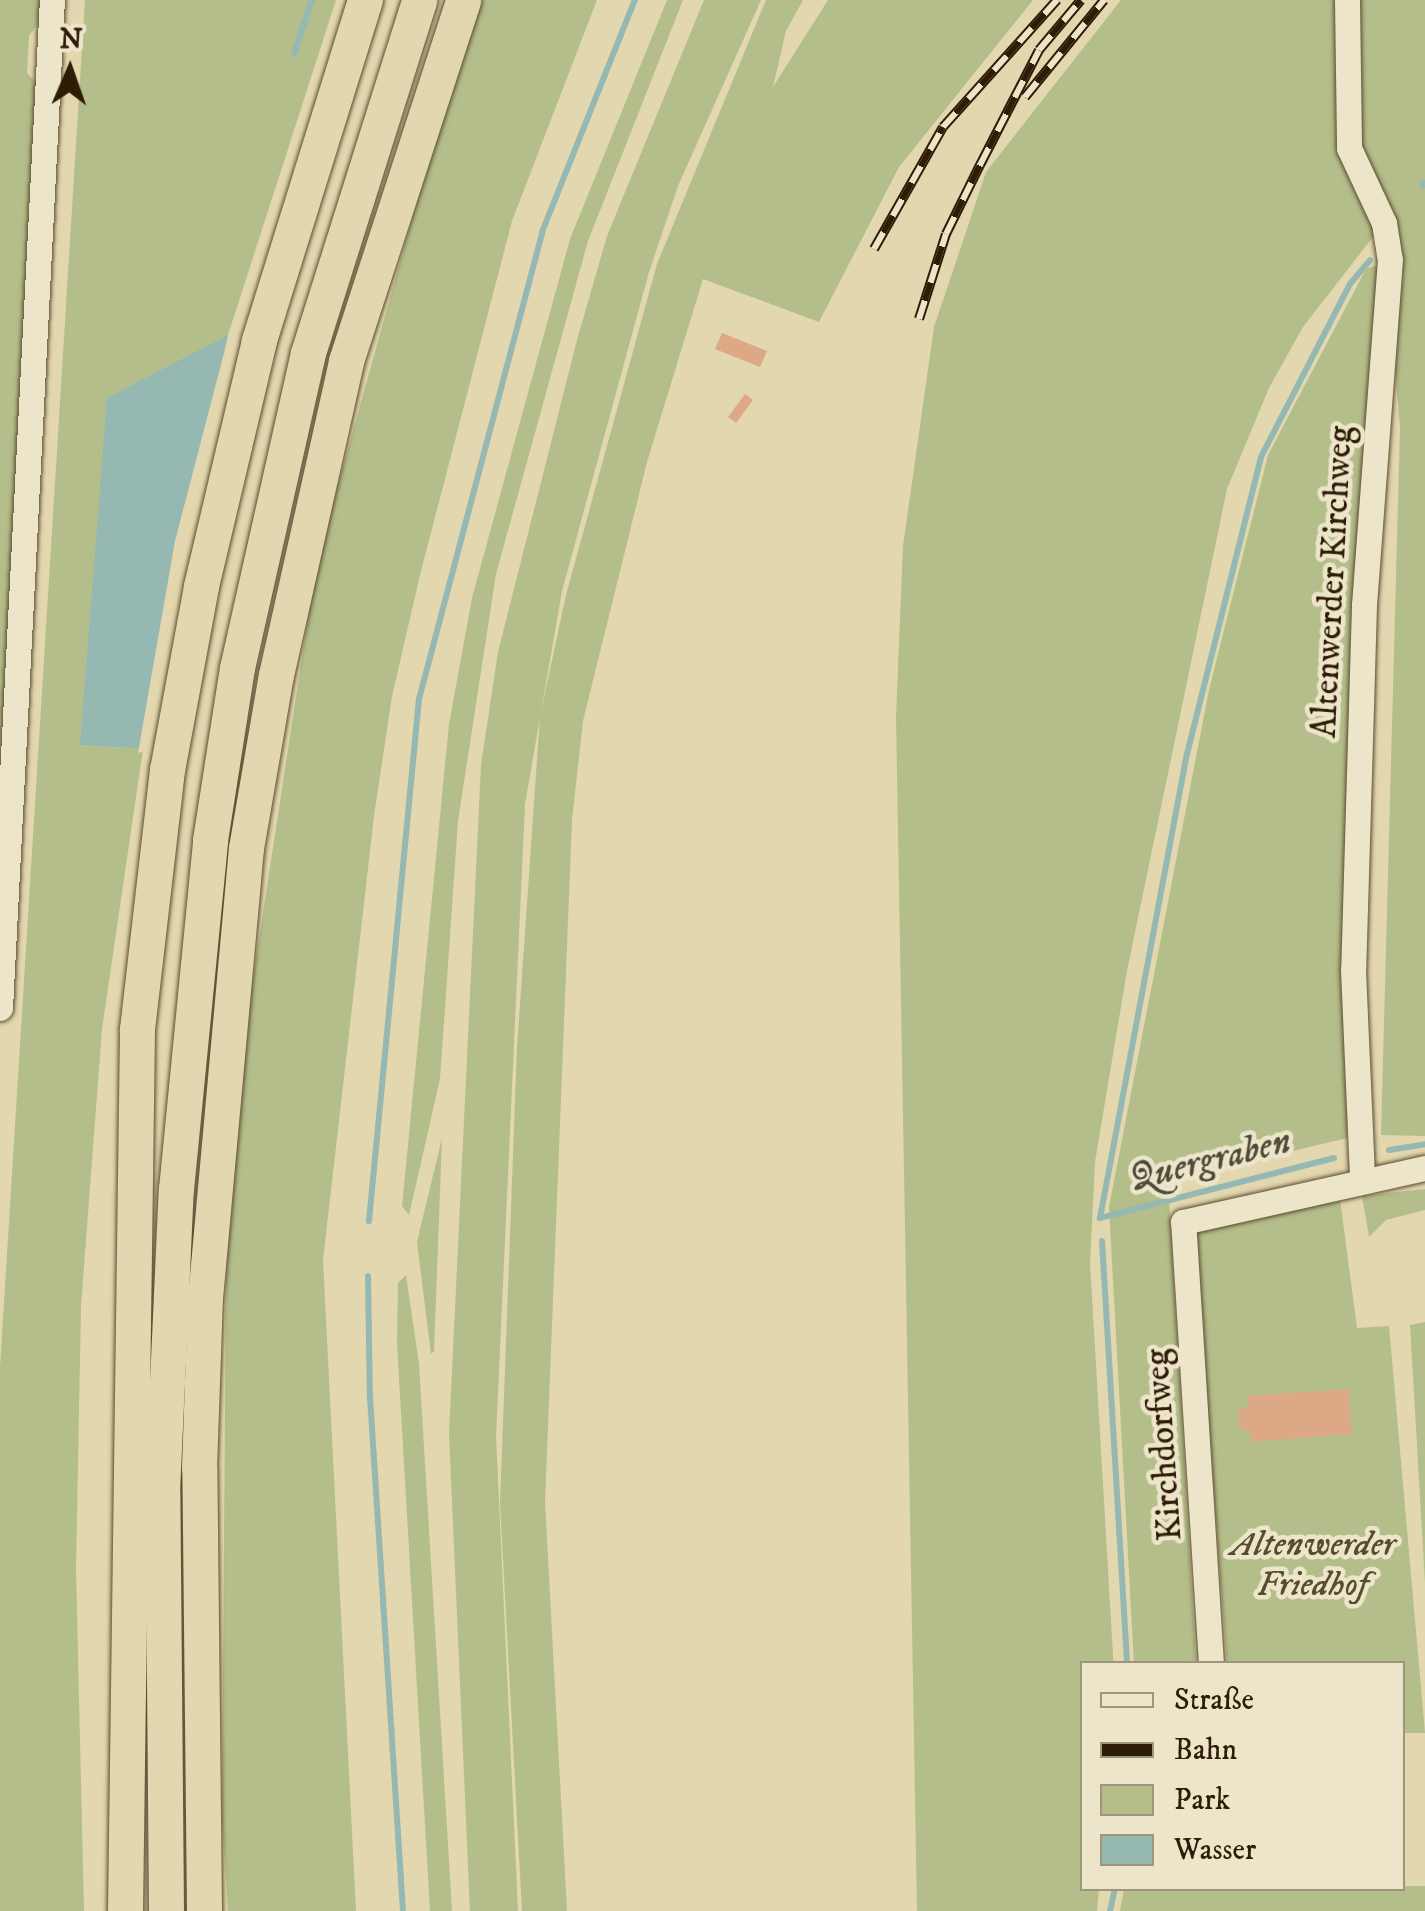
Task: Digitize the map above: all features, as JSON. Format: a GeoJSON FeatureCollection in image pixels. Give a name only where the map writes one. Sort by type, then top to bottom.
{"type":"FeatureCollection","features":[{"type":"Feature","properties":{"kind":"highway"},"geometry":{"type":"LineString","coordinates":[[125,1911],[136,1049],[167,770],[200,586],[258,340],[365,0]]}},
{"type":"Feature","properties":{"kind":"highway"},"geometry":{"type":"LineString","coordinates":[[166,1911],[163,1473],[178,1171],[210,840],[237,668],[308,353],[419,0]]}},
{"type":"Feature","properties":{"kind":"highway"},"geometry":{"type":"LineString","coordinates":[[204,1911],[200,1468],[205,1298],[246,848],[284,638],[346,361],[463,0]]}},
{"type":"Feature","properties":{"kind":"street"},"geometry":{"type":"LineString","coordinates":[[0,1008],[52,0]]}},
{"type":"Feature","properties":{"kind":"street","name":"Altenwerder Kirchweg"},"geometry":{"type":"LineString","coordinates":[[1347,0],[1349,148],[1373,194],[1390,258],[1364,605],[1353,951],[1362,1177]]}},
{"type":"Feature","properties":{"kind":"street"},"geometry":{"type":"LineString","coordinates":[[1362,1177],[1425,1168]]}},
{"type":"Feature","properties":{"kind":"street","name":"Kirchdorfweg"},"geometry":{"type":"LineString","coordinates":[[1211,1661],[1183,1222],[1362,1177]]}},
{"type":"Feature","properties":{"kind":"green space"},"geometry":{"type":"Polygon","coordinates":[[[0,0],[40,0],[40,21],[29,36],[27,73],[38,84],[0,798],[0,0]]]}},
{"type":"Feature","properties":{"kind":"green space"},"geometry":{"type":"Polygon","coordinates":[[[85,0],[336,0],[228,335],[81,745],[143,749],[102,1029],[81,1306],[76,1569],[84,1911],[0,1911],[0,1367],[85,0]]]}},
{"type":"Feature","properties":{"kind":"green space"},"geometry":{"type":"Polygon","coordinates":[[[483,0],[597,0],[512,221],[420,575],[392,696],[374,816],[323,1260],[356,1911],[228,1911],[222,1817],[226,1276],[244,1037],[317,560],[449,87],[483,0]]]}},
{"type":"Feature","properties":{"kind":"green space"},"geometry":{"type":"Polygon","coordinates":[[[667,0],[683,0],[588,241],[496,574],[458,821],[440,1079],[409,1215],[402,1206],[449,724],[472,598],[570,239],[667,0]]]}},
{"type":"Feature","properties":{"kind":"green space"},"geometry":{"type":"Polygon","coordinates":[[[704,0],[761,0],[678,186],[649,272],[562,591],[525,804],[496,1436],[518,1911],[470,1911],[449,1434],[481,765],[498,652],[607,236],[704,0]]]}},
{"type":"Feature","properties":{"kind":"green space"},"geometry":{"type":"Polygon","coordinates":[[[766,0],[803,0],[786,31],[773,87],[828,0],[1033,0],[899,167],[819,322],[703,279],[647,462],[583,721],[572,820],[545,1502],[567,1911],[522,1911],[500,1503],[517,1048],[540,716],[566,595],[657,264],[766,0]]]}},
{"type":"Feature","properties":{"kind":"green space"},"geometry":{"type":"Polygon","coordinates":[[[1121,0],[1425,0],[1425,1136],[1381,1135],[1400,428],[1383,224],[1303,327],[1269,388],[1227,489],[1127,971],[1095,1162],[1090,1263],[1113,1655],[1113,1661],[1080,1661],[1080,1891],[1099,1891],[1097,1911],[917,1911],[896,717],[903,546],[934,327],[986,172],[1121,0]]]}},
{"type":"Feature","properties":{"kind":"green space"},"geometry":{"type":"Polygon","coordinates":[[[1380,264],[1347,1138],[1168,1181],[1196,1661],[1134,1661],[1109,1207],[1209,690],[1268,455],[1366,269],[1380,264]]]}},
{"type":"Feature","properties":{"kind":"green space"},"geometry":{"type":"Polygon","coordinates":[[[442,1138],[434,1351],[431,1354],[417,1242],[442,1138]]]}},
{"type":"Feature","properties":{"kind":"green space"},"geometry":{"type":"Polygon","coordinates":[[[1425,1189],[1425,1210],[1386,1220],[1369,1237],[1362,1196],[1425,1189]]]}},
{"type":"Feature","properties":{"kind":"green space","name":"Altenwerder Friedhof"},"geometry":{"type":"Polygon","coordinates":[[[1340,1199],[1357,1328],[1389,1326],[1425,1733],[1405,1733],[1405,1661],[1227,1661],[1193,1229],[1340,1199]]]}},
{"type":"Feature","properties":{"kind":"green space"},"geometry":{"type":"Polygon","coordinates":[[[406,1275],[419,1364],[452,1911],[430,1911],[397,1343],[398,1283],[406,1275]]]}},
{"type":"Feature","properties":{"kind":"green space"},"geometry":{"type":"Polygon","coordinates":[[[1425,1322],[1425,1583],[1410,1325],[1425,1322]]]}},
{"type":"Feature","properties":{"kind":"green space"},"geometry":{"type":"Polygon","coordinates":[[[1405,1886],[1425,1886],[1425,1911],[1120,1911],[1124,1891],[1405,1891],[1405,1886]]]}},
{"type":"Feature","properties":{"kind":"water"},"geometry":{"type":"Polygon","coordinates":[[[228,335],[143,749],[80,745],[107,398],[228,335]]]}},
{"type":"Feature","properties":{"kind":"pier"},"geometry":{"type":"Polygon","coordinates":[[[230,330],[148,750],[138,753],[175,541],[230,330]]]}},
{"type":"Feature","properties":{"kind":"building"},"geometry":{"type":"Polygon","coordinates":[[[722,333],[767,351],[760,367],[715,349],[722,333]]]}},
{"type":"Feature","properties":{"kind":"building"},"geometry":{"type":"Polygon","coordinates":[[[745,394],[753,400],[736,423],[728,417],[745,394]]]}},
{"type":"Feature","properties":{"kind":"building"},"geometry":{"type":"Polygon","coordinates":[[[1349,1389],[1352,1434],[1251,1442],[1250,1430],[1240,1431],[1238,1409],[1248,1408],[1247,1396],[1349,1389]]]}},
{"type":"Feature","properties":{"kind":"waterway"},"geometry":{"type":"LineString","coordinates":[[294,54],[312,0]]}},
{"type":"Feature","properties":{"kind":"waterway"},"geometry":{"type":"LineString","coordinates":[[369,1221],[419,699],[542,232],[635,0]]}},
{"type":"Feature","properties":{"kind":"waterway"},"geometry":{"type":"LineString","coordinates":[[1422,186],[1425,183]]}},
{"type":"Feature","properties":{"kind":"waterway"},"geometry":{"type":"LineString","coordinates":[[1334,1158],[1100,1218],[1187,754],[1261,457],[1350,284],[1370,260]]}},
{"type":"Feature","properties":{"kind":"waterway","name":"Quergraben"},"geometry":{"type":"LineString","coordinates":[[1389,1150],[1425,1144]]}},
{"type":"Feature","properties":{"kind":"waterway"},"geometry":{"type":"LineString","coordinates":[[1102,1241],[1127,1661]]}},
{"type":"Feature","properties":{"kind":"waterway"},"geometry":{"type":"LineString","coordinates":[[368,1276],[370,1397],[403,1911]]}},
{"type":"Feature","properties":{"kind":"waterway"},"geometry":{"type":"LineString","coordinates":[[1110,1911],[1114,1891]]}},
{"type":"Feature","properties":{"kind":"railway"},"geometry":{"type":"LineString","coordinates":[[874,249],[943,127],[1057,0]]}},
{"type":"Feature","properties":{"kind":"railway"},"geometry":{"type":"LineString","coordinates":[[919,319],[946,234],[980,165],[1039,50],[1081,0]]}},
{"type":"Feature","properties":{"kind":"railway"},"geometry":{"type":"LineString","coordinates":[[1025,97],[1104,0]]}}]}
